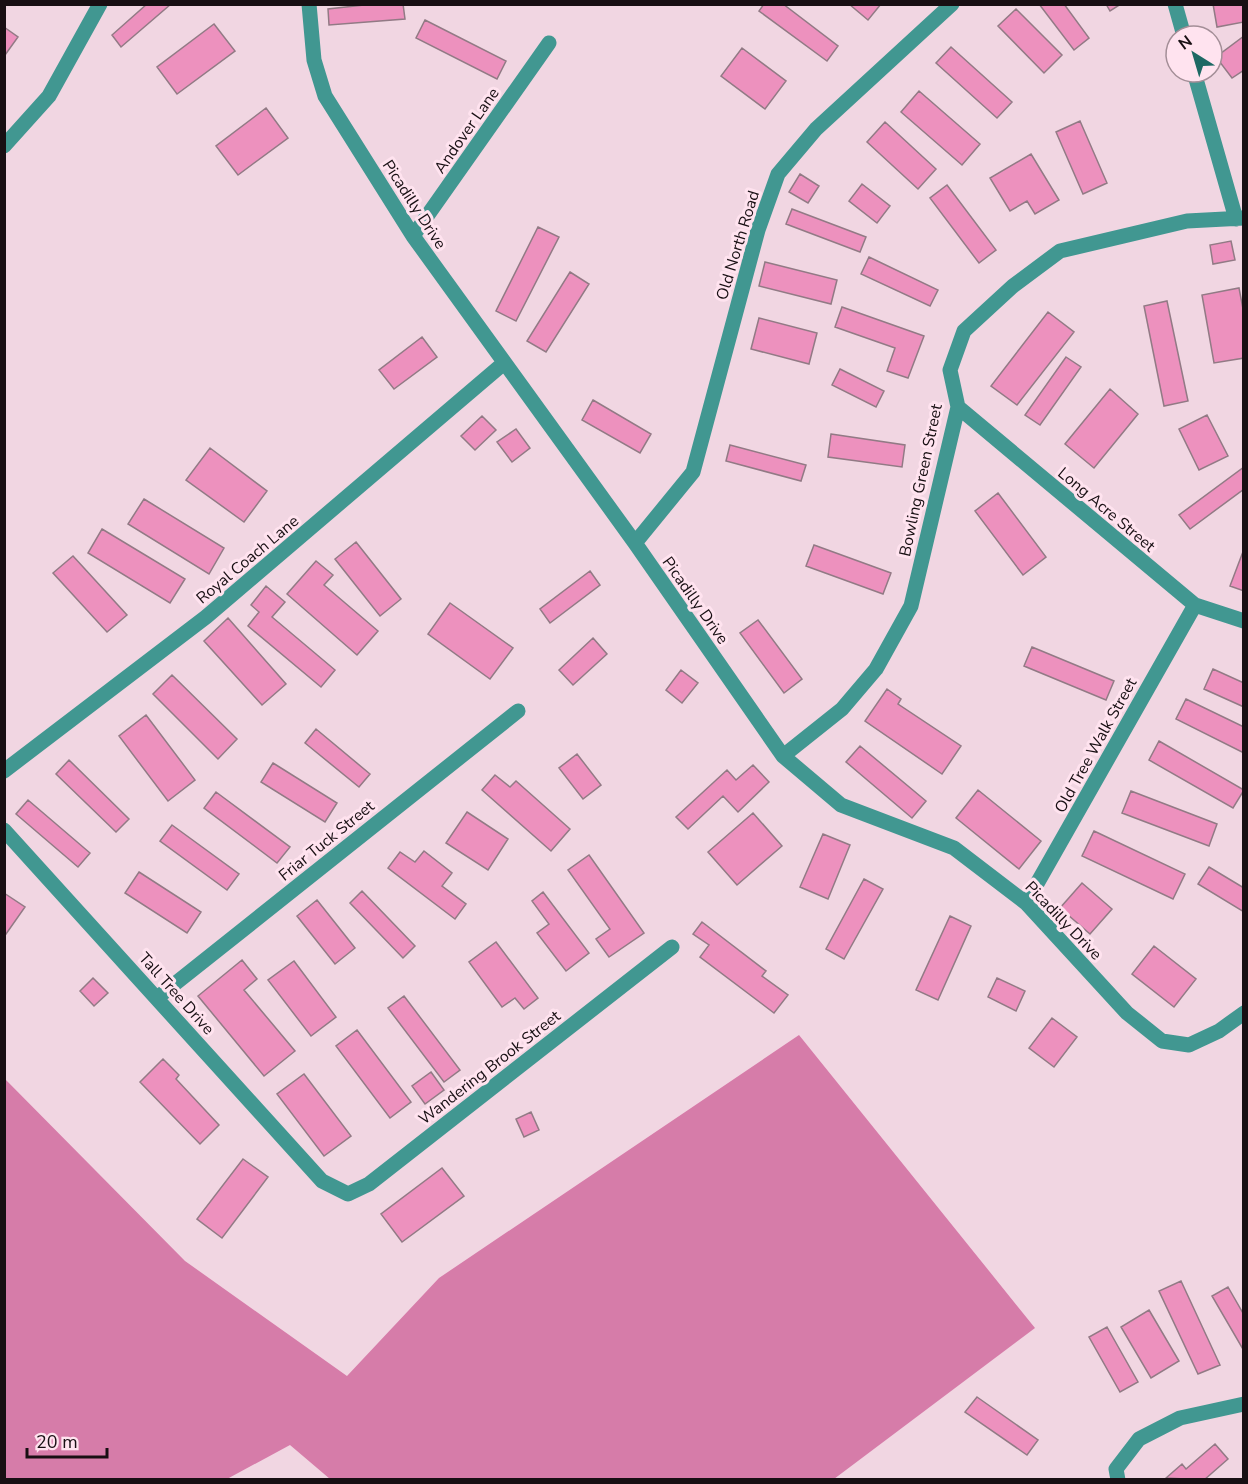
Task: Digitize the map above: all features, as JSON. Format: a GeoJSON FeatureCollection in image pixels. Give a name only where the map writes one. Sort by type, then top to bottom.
{"type":"FeatureCollection","features":[{"type":"Feature","properties":{"kind":"street"},"geometry":{"type":"LineString","coordinates":[[4,146],[49,96],[100,4]]}},
{"type":"Feature","properties":{"kind":"street","name":"Picadilly Drive"},"geometry":{"type":"LineString","coordinates":[[309,4],[314,60],[325,96],[413,236],[635,543],[783,756],[841,805],[954,848],[1026,903],[1127,1013],[1162,1041],[1189,1045],[1219,1031],[1244,1013]]}},
{"type":"Feature","properties":{"kind":"street","name":"Old North Road"},"geometry":{"type":"LineString","coordinates":[[635,543],[693,472],[758,231],[778,174],[816,129],[952,4]]}},
{"type":"Feature","properties":{"kind":"street"},"geometry":{"type":"LineString","coordinates":[[1175,4],[1181,24]]}},
{"type":"Feature","properties":{"kind":"street","name":"Andover Lane"},"geometry":{"type":"LineString","coordinates":[[413,236],[549,43]]}},
{"type":"Feature","properties":{"kind":"street"},"geometry":{"type":"LineString","coordinates":[[1198,84],[1240,219]]}},
{"type":"Feature","properties":{"kind":"street","name":"Bowling Green Street"},"geometry":{"type":"LineString","coordinates":[[783,756],[842,708],[876,669],[911,606],[958,407],[950,370],[964,331],[1013,286],[1060,251],[1187,221],[1240,219]]}},
{"type":"Feature","properties":{"kind":"street","name":"Royal Coach Lane"},"geometry":{"type":"LineString","coordinates":[[4,771],[206,617],[504,363]]}},
{"type":"Feature","properties":{"kind":"street","name":"Long Acre Street"},"geometry":{"type":"LineString","coordinates":[[958,407],[1195,605],[1244,621]]}},
{"type":"Feature","properties":{"kind":"street","name":"Old Tree Walk Street"},"geometry":{"type":"LineString","coordinates":[[1026,903],[1195,605]]}},
{"type":"Feature","properties":{"kind":"street","name":"Friar Tuck Street"},"geometry":{"type":"LineString","coordinates":[[157,998],[518,711]]}},
{"type":"Feature","properties":{"kind":"street","name":"Tall Tree Drive"},"geometry":{"type":"LineString","coordinates":[[4,830],[322,1181]]}},
{"type":"Feature","properties":{"kind":"street","name":"Wandering Brook Street"},"geometry":{"type":"LineString","coordinates":[[322,1181],[348,1194],[369,1184],[672,947]]}},
{"type":"Feature","properties":{"kind":"street"},"geometry":{"type":"LineString","coordinates":[[1118,1479],[1116,1469],[1139,1439],[1180,1418],[1244,1404]]}},
{"type":"Feature","properties":{"kind":"shaded area"},"geometry":{"type":"Polygon","coordinates":[[[799,1035],[1035,1328],[834,1479],[330,1479],[290,1445],[227,1479],[5,1479],[5,1079],[185,1261],[347,1376],[439,1278],[799,1035]]]}},
{"type":"Feature","properties":{"kind":"building"},"geometry":{"type":"Polygon","coordinates":[[[147,4],[171,4],[121,47],[112,35],[147,4]]]}},
{"type":"Feature","properties":{"kind":"building"},"geometry":{"type":"Polygon","coordinates":[[[373,4],[403,4],[405,19],[329,25],[328,9],[373,4]]]}},
{"type":"Feature","properties":{"kind":"building"},"geometry":{"type":"Polygon","coordinates":[[[764,4],[783,4],[838,46],[827,61],[759,11],[764,4]]]}},
{"type":"Feature","properties":{"kind":"building"},"geometry":{"type":"Polygon","coordinates":[[[849,4],[881,4],[868,20],[849,4]]]}},
{"type":"Feature","properties":{"kind":"building"},"geometry":{"type":"Polygon","coordinates":[[[1039,4],[1064,4],[1089,38],[1074,50],[1039,4]]]}},
{"type":"Feature","properties":{"kind":"building"},"geometry":{"type":"Polygon","coordinates":[[[1106,4],[1121,4],[1110,11],[1106,4]]]}},
{"type":"Feature","properties":{"kind":"building"},"geometry":{"type":"Polygon","coordinates":[[[1213,4],[1244,4],[1244,22],[1224,26],[1216,24],[1213,4]]]}},
{"type":"Feature","properties":{"kind":"building"},"geometry":{"type":"Polygon","coordinates":[[[1016,9],[1062,55],[1044,73],[998,26],[1016,9]]]}},
{"type":"Feature","properties":{"kind":"building"},"geometry":{"type":"Polygon","coordinates":[[[425,20],[506,61],[497,79],[416,38],[425,20]]]}},
{"type":"Feature","properties":{"kind":"building"},"geometry":{"type":"Polygon","coordinates":[[[214,24],[235,51],[177,94],[157,67],[214,24]]]}},
{"type":"Feature","properties":{"kind":"building"},"geometry":{"type":"Polygon","coordinates":[[[4,27],[18,37],[5,55],[4,54],[4,27]]]}},
{"type":"Feature","properties":{"kind":"building"},"geometry":{"type":"Polygon","coordinates":[[[1244,36],[1244,70],[1232,78],[1224,68],[1224,51],[1244,36]]]}},
{"type":"Feature","properties":{"kind":"building"},"geometry":{"type":"Polygon","coordinates":[[[951,47],[1012,102],[997,118],[936,63],[951,47]]]}},
{"type":"Feature","properties":{"kind":"building"},"geometry":{"type":"Polygon","coordinates":[[[742,48],[786,81],[765,109],[721,76],[742,48]]]}},
{"type":"Feature","properties":{"kind":"building"},"geometry":{"type":"Polygon","coordinates":[[[919,91],[980,144],[962,165],[901,112],[919,91]]]}},
{"type":"Feature","properties":{"kind":"building"},"geometry":{"type":"Polygon","coordinates":[[[266,108],[288,138],[238,175],[216,146],[266,108]]]}},
{"type":"Feature","properties":{"kind":"building"},"geometry":{"type":"Polygon","coordinates":[[[1080,121],[1107,183],[1083,194],[1056,132],[1080,121]]]}},
{"type":"Feature","properties":{"kind":"building"},"geometry":{"type":"Polygon","coordinates":[[[885,122],[936,169],[918,189],[867,142],[885,122]]]}},
{"type":"Feature","properties":{"kind":"building"},"geometry":{"type":"Polygon","coordinates":[[[1031,154],[1059,200],[1035,214],[1027,201],[1010,211],[990,178],[1031,154]]]}},
{"type":"Feature","properties":{"kind":"building"},"geometry":{"type":"Polygon","coordinates":[[[800,174],[819,186],[808,203],[789,192],[800,174]]]}},
{"type":"Feature","properties":{"kind":"building"},"geometry":{"type":"Polygon","coordinates":[[[862,184],[890,206],[877,223],[849,201],[862,184]]]}},
{"type":"Feature","properties":{"kind":"building"},"geometry":{"type":"Polygon","coordinates":[[[947,185],[996,250],[979,263],[930,198],[947,185]]]}},
{"type":"Feature","properties":{"kind":"building"},"geometry":{"type":"Polygon","coordinates":[[[792,209],[866,237],[860,252],[786,224],[792,209]]]}},
{"type":"Feature","properties":{"kind":"building"},"geometry":{"type":"Polygon","coordinates":[[[538,227],[559,237],[516,321],[496,311],[538,227]]]}},
{"type":"Feature","properties":{"kind":"building"},"geometry":{"type":"Polygon","coordinates":[[[1231,241],[1235,260],[1213,264],[1210,245],[1231,241]]]}},
{"type":"Feature","properties":{"kind":"building"},"geometry":{"type":"Polygon","coordinates":[[[869,257],[938,290],[930,306],[861,274],[869,257]]]}},
{"type":"Feature","properties":{"kind":"building"},"geometry":{"type":"Polygon","coordinates":[[[765,262],[837,280],[831,304],[759,286],[765,262]]]}},
{"type":"Feature","properties":{"kind":"building"},"geometry":{"type":"Polygon","coordinates":[[[570,272],[589,284],[546,352],[527,341],[570,272]]]}},
{"type":"Feature","properties":{"kind":"building"},"geometry":{"type":"Polygon","coordinates":[[[1239,288],[1244,314],[1244,358],[1214,363],[1202,295],[1239,288]]]}},
{"type":"Feature","properties":{"kind":"building"},"geometry":{"type":"Polygon","coordinates":[[[1167,301],[1188,401],[1164,406],[1144,306],[1167,301]]]}},
{"type":"Feature","properties":{"kind":"building"},"geometry":{"type":"Polygon","coordinates":[[[842,307],[924,336],[908,378],[887,371],[895,348],[835,327],[842,307]]]}},
{"type":"Feature","properties":{"kind":"building"},"geometry":{"type":"Polygon","coordinates":[[[1048,312],[1074,332],[1017,405],[991,386],[1048,312]]]}},
{"type":"Feature","properties":{"kind":"building"},"geometry":{"type":"Polygon","coordinates":[[[759,318],[817,333],[809,364],[751,349],[759,318]]]}},
{"type":"Feature","properties":{"kind":"building"},"geometry":{"type":"Polygon","coordinates":[[[422,337],[437,357],[394,389],[379,370],[422,337]]]}},
{"type":"Feature","properties":{"kind":"building"},"geometry":{"type":"Polygon","coordinates":[[[1066,357],[1081,367],[1040,425],[1025,415],[1066,357]]]}},
{"type":"Feature","properties":{"kind":"building"},"geometry":{"type":"Polygon","coordinates":[[[840,369],[884,391],[876,407],[832,385],[840,369]]]}},
{"type":"Feature","properties":{"kind":"building"},"geometry":{"type":"Polygon","coordinates":[[[1110,389],[1138,414],[1094,468],[1065,444],[1110,389]]]}},
{"type":"Feature","properties":{"kind":"building"},"geometry":{"type":"Polygon","coordinates":[[[593,400],[651,434],[640,453],[582,420],[593,400]]]}},
{"type":"Feature","properties":{"kind":"building"},"geometry":{"type":"Polygon","coordinates":[[[1207,415],[1228,456],[1199,470],[1179,429],[1207,415]]]}},
{"type":"Feature","properties":{"kind":"building"},"geometry":{"type":"Polygon","coordinates":[[[482,416],[496,430],[475,450],[461,436],[482,416]]]}},
{"type":"Feature","properties":{"kind":"building"},"geometry":{"type":"Polygon","coordinates":[[[516,429],[530,448],[512,462],[497,442],[516,429]]]}},
{"type":"Feature","properties":{"kind":"building"},"geometry":{"type":"Polygon","coordinates":[[[831,434],[905,445],[902,467],[828,457],[831,434]]]}},
{"type":"Feature","properties":{"kind":"building"},"geometry":{"type":"Polygon","coordinates":[[[730,445],[806,465],[801,481],[726,461],[730,445]]]}},
{"type":"Feature","properties":{"kind":"building"},"geometry":{"type":"Polygon","coordinates":[[[210,448],[267,491],[244,522],[186,480],[210,448]]]}},
{"type":"Feature","properties":{"kind":"building"},"geometry":{"type":"Polygon","coordinates":[[[1244,467],[1244,489],[1190,529],[1179,515],[1244,467]]]}},
{"type":"Feature","properties":{"kind":"building"},"geometry":{"type":"Polygon","coordinates":[[[998,493],[1046,557],[1023,575],[975,511],[998,493]]]}},
{"type":"Feature","properties":{"kind":"building"},"geometry":{"type":"Polygon","coordinates":[[[144,499],[224,548],[209,574],[128,524],[144,499]]]}},
{"type":"Feature","properties":{"kind":"building"},"geometry":{"type":"Polygon","coordinates":[[[102,529],[185,579],[170,603],[88,553],[102,529]]]}},
{"type":"Feature","properties":{"kind":"building"},"geometry":{"type":"Polygon","coordinates":[[[356,542],[401,599],[380,616],[335,559],[356,542]]]}},
{"type":"Feature","properties":{"kind":"building"},"geometry":{"type":"Polygon","coordinates":[[[814,545],[891,573],[883,594],[806,566],[814,545]]]}},
{"type":"Feature","properties":{"kind":"building"},"geometry":{"type":"Polygon","coordinates":[[[1244,549],[1244,591],[1230,586],[1244,549]]]}},
{"type":"Feature","properties":{"kind":"building"},"geometry":{"type":"Polygon","coordinates":[[[73,556],[127,615],[107,632],[53,573],[73,556]]]}},
{"type":"Feature","properties":{"kind":"building"},"geometry":{"type":"Polygon","coordinates":[[[316,561],[333,575],[324,585],[378,631],[357,655],[287,594],[316,561]]]}},
{"type":"Feature","properties":{"kind":"building"},"geometry":{"type":"Polygon","coordinates":[[[590,571],[600,585],[550,623],[540,609],[590,571]]]}},
{"type":"Feature","properties":{"kind":"building"},"geometry":{"type":"Polygon","coordinates":[[[266,586],[285,602],[272,617],[335,670],[321,687],[248,626],[259,612],[251,605],[266,586]]]}},
{"type":"Feature","properties":{"kind":"building"},"geometry":{"type":"Polygon","coordinates":[[[450,603],[513,648],[490,679],[428,634],[450,603]]]}},
{"type":"Feature","properties":{"kind":"building"},"geometry":{"type":"Polygon","coordinates":[[[228,618],[286,684],[262,705],[204,641],[228,618]]]}},
{"type":"Feature","properties":{"kind":"building"},"geometry":{"type":"Polygon","coordinates":[[[758,620],[802,679],[784,693],[740,633],[758,620]]]}},
{"type":"Feature","properties":{"kind":"building"},"geometry":{"type":"Polygon","coordinates":[[[593,638],[607,654],[573,685],[559,670],[593,638]]]}},
{"type":"Feature","properties":{"kind":"building"},"geometry":{"type":"Polygon","coordinates":[[[1032,647],[1114,681],[1106,700],[1024,666],[1032,647]]]}},
{"type":"Feature","properties":{"kind":"building"},"geometry":{"type":"Polygon","coordinates":[[[1213,669],[1244,683],[1244,707],[1204,689],[1213,669]]]}},
{"type":"Feature","properties":{"kind":"building"},"geometry":{"type":"Polygon","coordinates":[[[681,670],[698,683],[682,703],[666,690],[681,670]]]}},
{"type":"Feature","properties":{"kind":"building"},"geometry":{"type":"Polygon","coordinates":[[[172,675],[237,739],[218,759],[153,694],[172,675]]]}},
{"type":"Feature","properties":{"kind":"building"},"geometry":{"type":"Polygon","coordinates":[[[887,689],[901,699],[898,704],[961,746],[942,774],[865,721],[887,689]]]}},
{"type":"Feature","properties":{"kind":"building"},"geometry":{"type":"Polygon","coordinates":[[[1186,699],[1244,727],[1244,753],[1176,719],[1186,699]]]}},
{"type":"Feature","properties":{"kind":"building"},"geometry":{"type":"Polygon","coordinates":[[[146,715],[195,780],[168,801],[119,736],[146,715]]]}},
{"type":"Feature","properties":{"kind":"building"},"geometry":{"type":"Polygon","coordinates":[[[316,729],[370,774],[359,787],[305,743],[316,729]]]}},
{"type":"Feature","properties":{"kind":"building"},"geometry":{"type":"Polygon","coordinates":[[[1159,741],[1244,790],[1233,808],[1149,760],[1159,741]]]}},
{"type":"Feature","properties":{"kind":"building"},"geometry":{"type":"Polygon","coordinates":[[[860,746],[926,801],[912,818],[846,762],[860,746]]]}},
{"type":"Feature","properties":{"kind":"building"},"geometry":{"type":"Polygon","coordinates":[[[577,754],[601,785],[583,799],[559,768],[577,754]]]}},
{"type":"Feature","properties":{"kind":"building"},"geometry":{"type":"Polygon","coordinates":[[[69,760],[129,819],[116,832],[56,774],[69,760]]]}},
{"type":"Feature","properties":{"kind":"building"},"geometry":{"type":"Polygon","coordinates":[[[273,763],[337,803],[325,822],[261,782],[273,763]]]}},
{"type":"Feature","properties":{"kind":"building"},"geometry":{"type":"Polygon","coordinates":[[[753,765],[769,782],[738,812],[723,796],[688,829],[676,817],[727,770],[736,780],[753,765]]]}},
{"type":"Feature","properties":{"kind":"building"},"geometry":{"type":"Polygon","coordinates":[[[495,775],[510,787],[516,781],[570,829],[551,851],[482,790],[495,775]]]}},
{"type":"Feature","properties":{"kind":"building"},"geometry":{"type":"Polygon","coordinates":[[[978,790],[1041,841],[1019,869],[956,818],[978,790]]]}},
{"type":"Feature","properties":{"kind":"building"},"geometry":{"type":"Polygon","coordinates":[[[1131,791],[1217,824],[1209,846],[1122,813],[1131,791]]]}},
{"type":"Feature","properties":{"kind":"building"},"geometry":{"type":"Polygon","coordinates":[[[216,792],[290,847],[277,863],[204,808],[216,792]]]}},
{"type":"Feature","properties":{"kind":"building"},"geometry":{"type":"Polygon","coordinates":[[[28,800],[90,853],[78,867],[16,814],[28,800]]]}},
{"type":"Feature","properties":{"kind":"building"},"geometry":{"type":"Polygon","coordinates":[[[467,812],[508,839],[488,870],[446,843],[467,812]]]}},
{"type":"Feature","properties":{"kind":"building"},"geometry":{"type":"Polygon","coordinates":[[[753,813],[782,846],[737,885],[708,852],[753,813]]]}},
{"type":"Feature","properties":{"kind":"building"},"geometry":{"type":"Polygon","coordinates":[[[172,825],[239,874],[227,890],[160,841],[172,825]]]}},
{"type":"Feature","properties":{"kind":"building"},"geometry":{"type":"Polygon","coordinates":[[[1094,831],[1185,874],[1173,899],[1082,856],[1094,831]]]}},
{"type":"Feature","properties":{"kind":"building"},"geometry":{"type":"Polygon","coordinates":[[[823,834],[850,845],[828,899],[800,887],[823,834]]]}},
{"type":"Feature","properties":{"kind":"building"},"geometry":{"type":"Polygon","coordinates":[[[424,851],[452,873],[442,886],[466,904],[455,919],[388,868],[400,852],[415,862],[424,851]]]}},
{"type":"Feature","properties":{"kind":"building"},"geometry":{"type":"Polygon","coordinates":[[[589,855],[644,933],[609,957],[596,939],[610,929],[568,870],[589,855]]]}},
{"type":"Feature","properties":{"kind":"building"},"geometry":{"type":"Polygon","coordinates":[[[1209,867],[1244,888],[1244,912],[1198,884],[1209,867]]]}},
{"type":"Feature","properties":{"kind":"building"},"geometry":{"type":"Polygon","coordinates":[[[139,872],[201,912],[187,933],[125,893],[139,872]]]}},
{"type":"Feature","properties":{"kind":"building"},"geometry":{"type":"Polygon","coordinates":[[[864,879],[883,889],[844,959],[826,949],[864,879]]]}},
{"type":"Feature","properties":{"kind":"building"},"geometry":{"type":"Polygon","coordinates":[[[1082,883],[1112,909],[1090,934],[1060,908],[1082,883]]]}},
{"type":"Feature","properties":{"kind":"building"},"geometry":{"type":"Polygon","coordinates":[[[362,891],[415,946],[403,958],[350,903],[362,891]]]}},
{"type":"Feature","properties":{"kind":"building"},"geometry":{"type":"Polygon","coordinates":[[[543,892],[589,953],[566,971],[537,933],[549,924],[532,901],[543,892]]]}},
{"type":"Feature","properties":{"kind":"building"},"geometry":{"type":"Polygon","coordinates":[[[4,893],[25,907],[6,934],[4,933],[4,893]]]}},
{"type":"Feature","properties":{"kind":"building"},"geometry":{"type":"Polygon","coordinates":[[[317,900],[355,948],[335,964],[297,916],[317,900]]]}},
{"type":"Feature","properties":{"kind":"building"},"geometry":{"type":"Polygon","coordinates":[[[950,916],[971,926],[938,1000],[916,990],[950,916]]]}},
{"type":"Feature","properties":{"kind":"building"},"geometry":{"type":"Polygon","coordinates":[[[702,922],[766,971],[762,976],[788,995],[774,1013],[700,957],[709,945],[693,934],[702,922]]]}},
{"type":"Feature","properties":{"kind":"building"},"geometry":{"type":"Polygon","coordinates":[[[496,942],[538,998],[524,1009],[515,998],[502,1007],[469,962],[496,942]]]}},
{"type":"Feature","properties":{"kind":"building"},"geometry":{"type":"Polygon","coordinates":[[[1154,946],[1196,979],[1174,1007],[1132,974],[1154,946]]]}},
{"type":"Feature","properties":{"kind":"building"},"geometry":{"type":"Polygon","coordinates":[[[242,960],[257,979],[244,990],[295,1051],[264,1076],[198,996],[242,960]]]}},
{"type":"Feature","properties":{"kind":"building"},"geometry":{"type":"Polygon","coordinates":[[[294,961],[336,1017],[311,1036],[268,980],[294,961]]]}},
{"type":"Feature","properties":{"kind":"building"},"geometry":{"type":"Polygon","coordinates":[[[93,978],[108,993],[94,1006],[80,991],[93,978]]]}},
{"type":"Feature","properties":{"kind":"building"},"geometry":{"type":"Polygon","coordinates":[[[997,978],[1025,991],[1016,1011],[988,997],[997,978]]]}},
{"type":"Feature","properties":{"kind":"building"},"geometry":{"type":"Polygon","coordinates":[[[404,996],[460,1070],[444,1082],[388,1008],[404,996]]]}},
{"type":"Feature","properties":{"kind":"building"},"geometry":{"type":"Polygon","coordinates":[[[1052,1018],[1077,1037],[1054,1067],[1029,1048],[1052,1018]]]}},
{"type":"Feature","properties":{"kind":"building"},"geometry":{"type":"Polygon","coordinates":[[[357,1030],[411,1102],[390,1118],[336,1046],[357,1030]]]}},
{"type":"Feature","properties":{"kind":"building"},"geometry":{"type":"Polygon","coordinates":[[[163,1059],[179,1075],[176,1079],[219,1125],[200,1144],[140,1082],[163,1059]]]}},
{"type":"Feature","properties":{"kind":"building"},"geometry":{"type":"Polygon","coordinates":[[[431,1072],[444,1090],[425,1104],[412,1086],[431,1072]]]}},
{"type":"Feature","properties":{"kind":"building"},"geometry":{"type":"Polygon","coordinates":[[[304,1074],[351,1136],[324,1156],[277,1094],[304,1074]]]}},
{"type":"Feature","properties":{"kind":"building"},"geometry":{"type":"Polygon","coordinates":[[[531,1112],[539,1130],[524,1137],[516,1119],[531,1112]]]}},
{"type":"Feature","properties":{"kind":"building"},"geometry":{"type":"Polygon","coordinates":[[[243,1159],[268,1177],[222,1238],[197,1219],[243,1159]]]}},
{"type":"Feature","properties":{"kind":"building"},"geometry":{"type":"Polygon","coordinates":[[[442,1168],[464,1196],[402,1242],[381,1214],[442,1168]]]}},
{"type":"Feature","properties":{"kind":"building"},"geometry":{"type":"Polygon","coordinates":[[[1181,1281],[1220,1365],[1198,1374],[1159,1291],[1181,1281]]]}},
{"type":"Feature","properties":{"kind":"building"},"geometry":{"type":"Polygon","coordinates":[[[1228,1287],[1244,1315],[1244,1351],[1212,1296],[1228,1287]]]}},
{"type":"Feature","properties":{"kind":"building"},"geometry":{"type":"Polygon","coordinates":[[[1149,1310],[1179,1361],[1151,1378],[1121,1327],[1149,1310]]]}},
{"type":"Feature","properties":{"kind":"building"},"geometry":{"type":"Polygon","coordinates":[[[1107,1327],[1138,1382],[1120,1392],[1089,1337],[1107,1327]]]}},
{"type":"Feature","properties":{"kind":"building"},"geometry":{"type":"Polygon","coordinates":[[[977,1397],[1038,1440],[1027,1455],[965,1412],[977,1397]]]}},
{"type":"Feature","properties":{"kind":"building"},"geometry":{"type":"Polygon","coordinates":[[[1215,1444],[1228,1459],[1204,1480],[1166,1478],[1182,1464],[1186,1469],[1215,1444]]]}}]}
